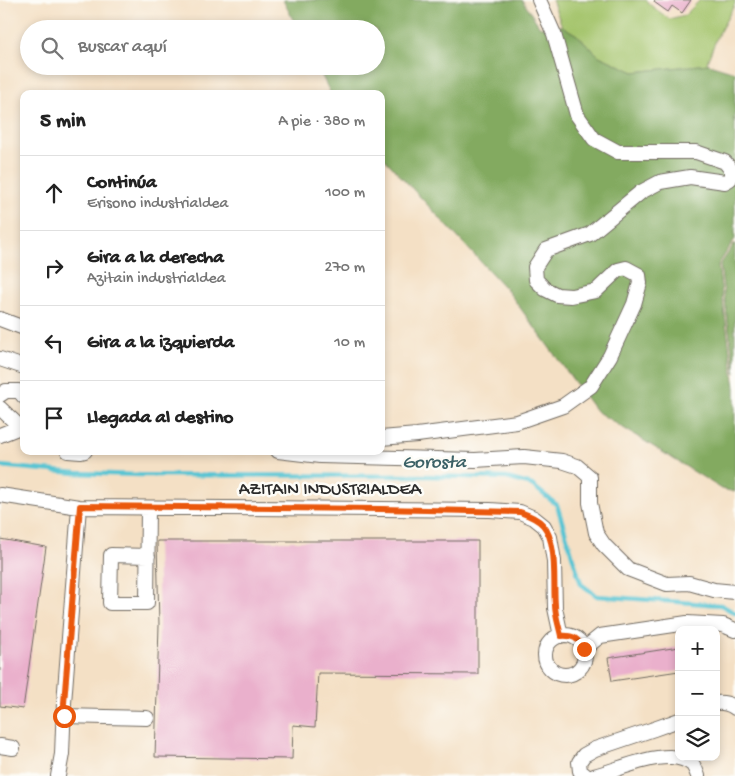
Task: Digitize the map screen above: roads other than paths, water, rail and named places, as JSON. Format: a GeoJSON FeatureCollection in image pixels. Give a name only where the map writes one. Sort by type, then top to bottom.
{"type":"FeatureCollection","features":[{"type":"Feature","properties":{"kind":"street"},"geometry":{"type":"LineString","coordinates":[[385,438],[517,422],[563,406],[591,386],[610,356],[634,304],[640,283],[639,275],[626,268],[618,270],[596,291],[572,296],[557,295],[545,289],[536,280],[535,267],[546,250],[590,234],[641,192],[660,182],[690,177],[726,182],[730,179],[732,171],[726,162],[696,152],[618,152],[594,140],[578,115],[554,34],[539,0]]}},
{"type":"Feature","properties":{"kind":"street"},"geometry":{"type":"LineString","coordinates":[[0,319],[20,326]]}},
{"type":"Feature","properties":{"kind":"street"},"geometry":{"type":"LineString","coordinates":[[0,359],[20,366]]}},
{"type":"Feature","properties":{"kind":"street"},"geometry":{"type":"LineString","coordinates":[[0,395],[6,391],[20,392]]}},
{"type":"Feature","properties":{"kind":"street"},"geometry":{"type":"LineString","coordinates":[[0,408],[20,426]]}},
{"type":"Feature","properties":{"kind":"street"},"geometry":{"type":"LineString","coordinates":[[0,435],[20,429]]}},
{"type":"Feature","properties":{"kind":"street"},"geometry":{"type":"LineString","coordinates":[[319,455],[476,460],[524,458],[562,462],[577,466],[590,477],[590,503],[596,533],[604,545],[628,569],[667,584],[689,583],[714,590],[735,592]]}},
{"type":"Feature","properties":{"kind":"street","name":"AZITAIN INDUSTRIALDEA"},"geometry":{"type":"LineString","coordinates":[[0,495],[80,506],[520,512],[534,518],[544,526],[550,537],[554,561],[555,608],[561,636]]}},
{"type":"Feature","properties":{"kind":"street"},"geometry":{"type":"LineString","coordinates":[[58,776],[62,754],[64,703],[80,506]]}},
{"type":"Feature","properties":{"kind":"street"},"geometry":{"type":"LineString","coordinates":[[148,508],[148,556]]}},
{"type":"Feature","properties":{"kind":"street"},"geometry":{"type":"LineString","coordinates":[[584,649],[600,636],[688,623],[723,625],[735,630]]}},
{"type":"Feature","properties":{"kind":"street"},"geometry":{"type":"LineString","coordinates":[[561,636],[575,638],[584,649],[583,664],[580,669],[572,674],[558,674],[551,670],[547,664],[545,651],[548,645],[553,639],[561,636]]}},
{"type":"Feature","properties":{"kind":"street"},"geometry":{"type":"LineString","coordinates":[[720,702],[735,708]]}},
{"type":"Feature","properties":{"kind":"street"},"geometry":{"type":"LineString","coordinates":[[64,716],[147,718]]}},
{"type":"Feature","properties":{"kind":"street"},"geometry":{"type":"LineString","coordinates":[[580,774],[579,762],[584,754],[675,722]]}},
{"type":"Feature","properties":{"kind":"street"},"geometry":{"type":"LineString","coordinates":[[594,776],[648,760],[673,756],[694,766],[698,776]]}},
{"type":"Feature","properties":{"kind":"waterway","name":"Gorosta"},"geometry":{"type":"LineString","coordinates":[[0,466],[76,473],[139,475],[507,478],[532,485],[557,505],[581,584],[597,596],[721,605],[735,613]]}}]}
